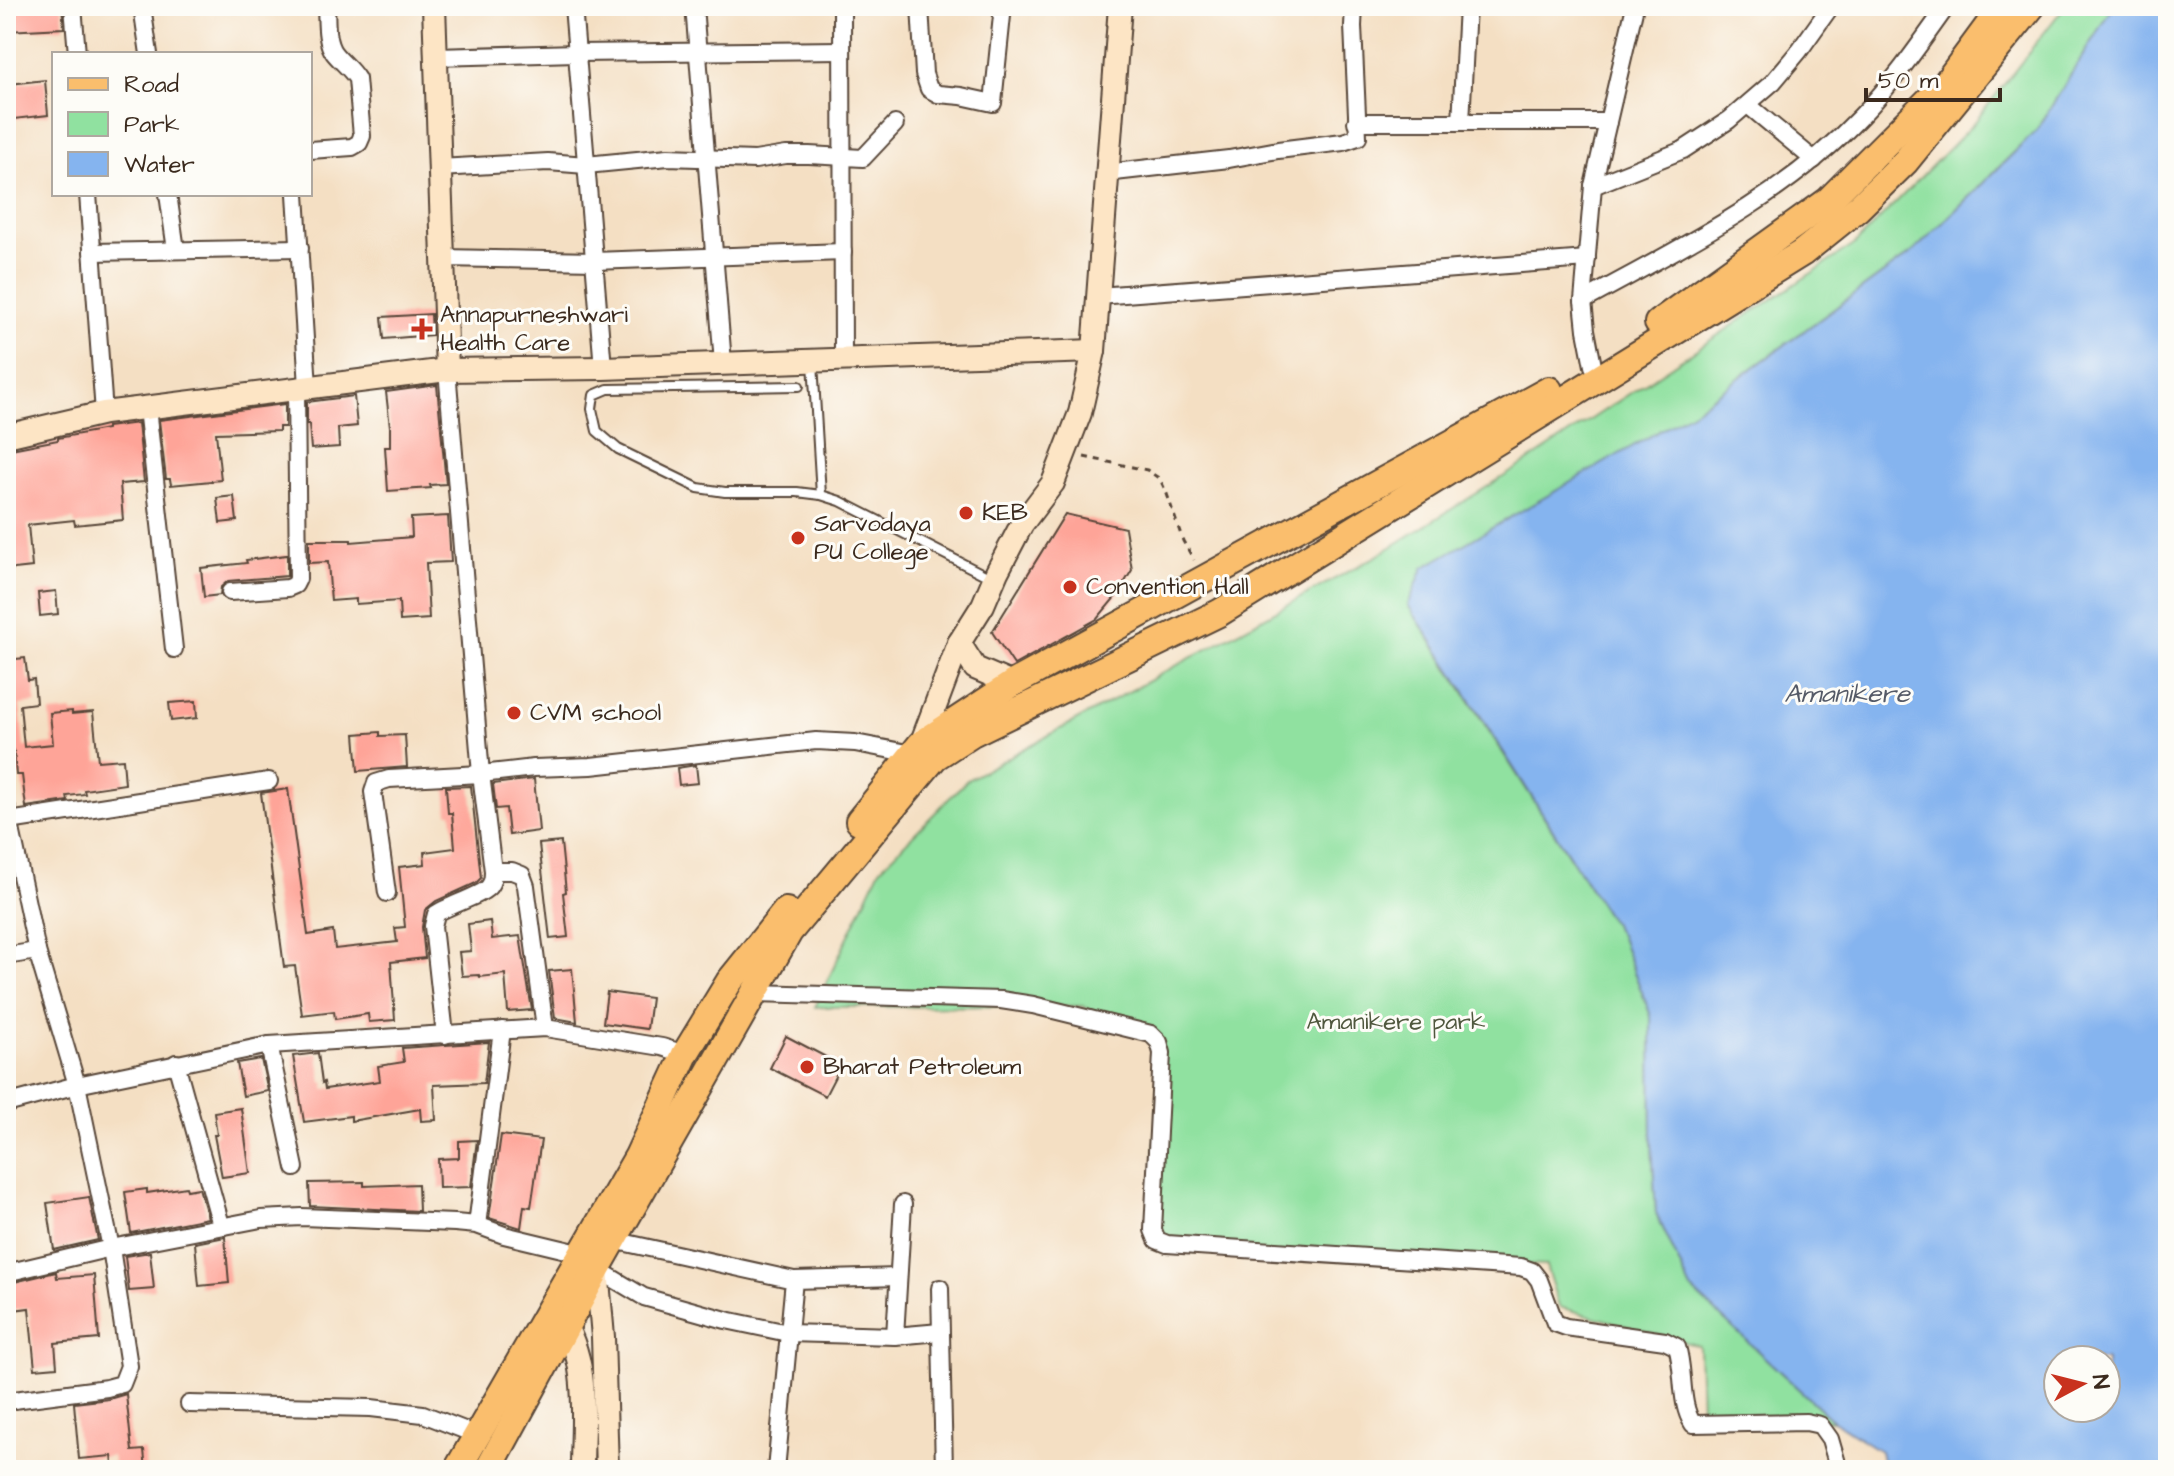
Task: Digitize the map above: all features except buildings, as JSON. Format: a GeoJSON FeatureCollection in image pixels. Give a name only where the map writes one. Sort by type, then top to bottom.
{"type":"FeatureCollection","features":[{"type":"Feature","properties":{"kind":"main road"},"geometry":{"type":"LineString","coordinates":[[434,6],[447,370]]}},
{"type":"Feature","properties":{"kind":"main road"},"geometry":{"type":"LineString","coordinates":[[590,1262],[613,1240],[789,932],[920,755],[959,643],[983,605],[1022,524],[1053,483],[1080,413],[1094,351],[1120,6]]}},
{"type":"Feature","properties":{"kind":"main road"},"geometry":{"type":"LineString","coordinates":[[920,755],[935,757],[972,733],[1219,613],[1596,372],[1620,351],[1828,201],[1947,82],[2003,6]]}},
{"type":"Feature","properties":{"kind":"main road"},"geometry":{"type":"LineString","coordinates":[[457,1470],[477,1435],[559,1316],[590,1262],[685,1054],[729,982],[920,755],[1012,684],[1205,578],[1596,372],[1802,253],[1858,208],[1905,162],[2032,6]]}},
{"type":"Feature","properties":{"kind":"main road"},"geometry":{"type":"LineString","coordinates":[[6,436],[104,413],[447,370],[603,368],[1094,351]]}},
{"type":"Feature","properties":{"kind":"main road"},"geometry":{"type":"LineString","coordinates":[[959,643],[975,668],[1012,684]]}},
{"type":"Feature","properties":{"kind":"main road"},"geometry":{"type":"LineString","coordinates":[[590,1262],[603,1337],[607,1470]]}},
{"type":"Feature","properties":{"kind":"main road"},"geometry":{"type":"LineString","coordinates":[[488,1470],[559,1316]]}},
{"type":"Feature","properties":{"kind":"main road"},"geometry":{"type":"LineString","coordinates":[[559,1316],[576,1350],[582,1377],[582,1470]]}},
{"type":"Feature","properties":{"kind":"street"},"geometry":{"type":"LineString","coordinates":[[73,6],[77,52]]}},
{"type":"Feature","properties":{"kind":"street"},"geometry":{"type":"LineString","coordinates":[[142,6],[149,52]]}},
{"type":"Feature","properties":{"kind":"street"},"geometry":{"type":"LineString","coordinates":[[312,150],[352,147],[359,143],[362,136],[357,79],[331,49],[326,6]]}},
{"type":"Feature","properties":{"kind":"street"},"geometry":{"type":"LineString","coordinates":[[573,6],[603,368]]}},
{"type":"Feature","properties":{"kind":"street"},"geometry":{"type":"LineString","coordinates":[[694,6],[723,363]]}},
{"type":"Feature","properties":{"kind":"street"},"geometry":{"type":"LineString","coordinates":[[842,6],[843,360]]}},
{"type":"Feature","properties":{"kind":"street"},"geometry":{"type":"LineString","coordinates":[[920,6],[924,74],[929,89],[938,94],[993,103],[1003,6]]}},
{"type":"Feature","properties":{"kind":"street"},"geometry":{"type":"LineString","coordinates":[[1106,173],[1229,159],[1343,142],[1358,137],[1354,6]]}},
{"type":"Feature","properties":{"kind":"street"},"geometry":{"type":"LineString","coordinates":[[1461,122],[1467,6]]}},
{"type":"Feature","properties":{"kind":"street"},"geometry":{"type":"LineString","coordinates":[[1596,372],[1583,301],[1593,186],[1635,6]]}},
{"type":"Feature","properties":{"kind":"street"},"geometry":{"type":"LineString","coordinates":[[1593,186],[1683,150],[1729,120],[1773,82],[1831,6]]}},
{"type":"Feature","properties":{"kind":"street"},"geometry":{"type":"LineString","coordinates":[[1583,301],[1730,220],[1814,160],[1862,116],[1904,66],[1947,6]]}},
{"type":"Feature","properties":{"kind":"street"},"geometry":{"type":"LineString","coordinates":[[436,57],[842,50]]}},
{"type":"Feature","properties":{"kind":"street"},"geometry":{"type":"LineString","coordinates":[[1748,105],[1814,160]]}},
{"type":"Feature","properties":{"kind":"street"},"geometry":{"type":"LineString","coordinates":[[1356,122],[1608,122]]}},
{"type":"Feature","properties":{"kind":"street"},"geometry":{"type":"LineString","coordinates":[[439,168],[548,162],[586,165],[668,157],[755,160],[786,155],[863,158],[895,124]]}},
{"type":"Feature","properties":{"kind":"street"},"geometry":{"type":"LineString","coordinates":[[88,196],[104,413]]}},
{"type":"Feature","properties":{"kind":"street"},"geometry":{"type":"LineString","coordinates":[[168,196],[176,250]]}},
{"type":"Feature","properties":{"kind":"street"},"geometry":{"type":"LineString","coordinates":[[230,592],[288,588],[295,585],[298,579],[302,388],[296,196]]}},
{"type":"Feature","properties":{"kind":"street"},"geometry":{"type":"LineString","coordinates":[[92,252],[300,248]]}},
{"type":"Feature","properties":{"kind":"street"},"geometry":{"type":"LineString","coordinates":[[443,258],[594,261],[843,252]]}},
{"type":"Feature","properties":{"kind":"street"},"geometry":{"type":"LineString","coordinates":[[1098,296],[1587,259]]}},
{"type":"Feature","properties":{"kind":"street"},"geometry":{"type":"LineString","coordinates":[[445,1035],[433,926],[436,914],[445,907],[488,889],[493,871],[481,774],[447,370]]}},
{"type":"Feature","properties":{"kind":"street"},"geometry":{"type":"LineString","coordinates":[[147,408],[174,649]]}},
{"type":"Feature","properties":{"kind":"street"},"geometry":{"type":"LineString","coordinates":[[387,893],[373,792],[376,783],[389,779],[591,766],[816,741],[855,743],[920,755]]}},
{"type":"Feature","properties":{"kind":"street"},"geometry":{"type":"LineString","coordinates":[[6,1401],[122,1384],[129,1366],[111,1248],[77,1085],[37,951],[8,813],[269,781]]}},
{"type":"Feature","properties":{"kind":"street"},"geometry":{"type":"LineString","coordinates":[[493,871],[512,871],[522,875],[526,886],[545,1028]]}},
{"type":"Feature","properties":{"kind":"street"},"geometry":{"type":"LineString","coordinates":[[6,956],[37,951]]}},
{"type":"Feature","properties":{"kind":"street"},"geometry":{"type":"LineString","coordinates":[[755,993],[1001,1000],[1151,1034],[1159,1042],[1162,1053],[1153,1230],[1157,1240],[1167,1244],[1521,1267],[1532,1271],[1539,1280],[1555,1323],[1665,1341],[1677,1347],[1686,1414],[1693,1424],[1806,1422],[1820,1425],[1830,1439],[1839,1470]]}},
{"type":"Feature","properties":{"kind":"street"},"geometry":{"type":"LineString","coordinates":[[6,1104],[77,1085],[269,1045],[545,1028],[662,1047],[685,1054]]}},
{"type":"Feature","properties":{"kind":"street"},"geometry":{"type":"LineString","coordinates":[[477,1225],[502,1030]]}},
{"type":"Feature","properties":{"kind":"street"},"geometry":{"type":"LineString","coordinates":[[269,1045],[295,1168]]}},
{"type":"Feature","properties":{"kind":"street"},"geometry":{"type":"LineString","coordinates":[[176,1063],[221,1225]]}},
{"type":"Feature","properties":{"kind":"street"},"geometry":{"type":"LineString","coordinates":[[895,1336],[903,1204]]}},
{"type":"Feature","properties":{"kind":"street"},"geometry":{"type":"LineString","coordinates":[[6,1272],[261,1219],[302,1217],[455,1223],[477,1225],[590,1262],[644,1297],[726,1320],[788,1333],[895,1336],[940,1332]]}},
{"type":"Feature","properties":{"kind":"street"},"geometry":{"type":"LineString","coordinates":[[613,1240],[794,1280],[898,1277]]}},
{"type":"Feature","properties":{"kind":"street"},"geometry":{"type":"LineString","coordinates":[[776,1470],[794,1280]]}},
{"type":"Feature","properties":{"kind":"street"},"geometry":{"type":"LineString","coordinates":[[940,1288],[944,1470]]}},
{"type":"Feature","properties":{"kind":"street"},"geometry":{"type":"LineString","coordinates":[[189,1404],[399,1410],[423,1414],[477,1435]]}},
{"type":"Feature","properties":{"kind":"lane"},"geometry":{"type":"LineString","coordinates":[[813,361],[821,495]]}},
{"type":"Feature","properties":{"kind":"lane"},"geometry":{"type":"LineString","coordinates":[[799,386],[608,389],[594,395],[592,409],[597,431],[618,449],[698,488],[725,492],[821,495],[840,501],[994,580]]}},
{"type":"Feature","properties":{"kind":"path"},"geometry":{"type":"LineString","coordinates":[[1066,449],[1091,460],[1147,470],[1160,479],[1183,541],[1205,578]]}},
{"type":"Feature","properties":{"kind":"green space","name":"Amanikere park"},"geometry":{"type":"Polygon","coordinates":[[[2065,6],[2113,6],[2037,130],[1914,251],[1695,410],[1408,605],[1620,935],[1651,1016],[1656,1213],[1691,1289],[1833,1421],[1701,1414],[1699,1346],[1559,1307],[1546,1266],[1149,1247],[1161,1040],[1082,1006],[815,1007],[880,869],[967,780],[1375,557],[1519,467],[1854,245],[1974,123],[2065,6]]]}},
{"type":"Feature","properties":{"kind":"water","name":"Amanikere"},"geometry":{"type":"Polygon","coordinates":[[[2113,6],[2168,6],[2168,1470],[1884,1470],[1880,1451],[1833,1421],[1691,1289],[1656,1213],[1651,1016],[1620,935],[1408,605],[1423,568],[1695,410],[1914,251],[2037,130],[2113,6]]]}},
{"type":"Feature","properties":{"kind":"place","name":"Annapurneshwari Health Care"},"geometry":{"type":"Point","coordinates":[422,329]}},
{"type":"Feature","properties":{"kind":"place","name":"KEB"},"geometry":{"type":"Point","coordinates":[966,513]}},
{"type":"Feature","properties":{"kind":"place","name":"Sarvodaya PU College"},"geometry":{"type":"Point","coordinates":[798,538]}},
{"type":"Feature","properties":{"kind":"place","name":"Convention Hall"},"geometry":{"type":"Point","coordinates":[1070,587]}},
{"type":"Feature","properties":{"kind":"place","name":"CVM school"},"geometry":{"type":"Point","coordinates":[514,713]}},
{"type":"Feature","properties":{"kind":"place","name":"Bharat Petroleum"},"geometry":{"type":"Point","coordinates":[807,1067]}}]}
